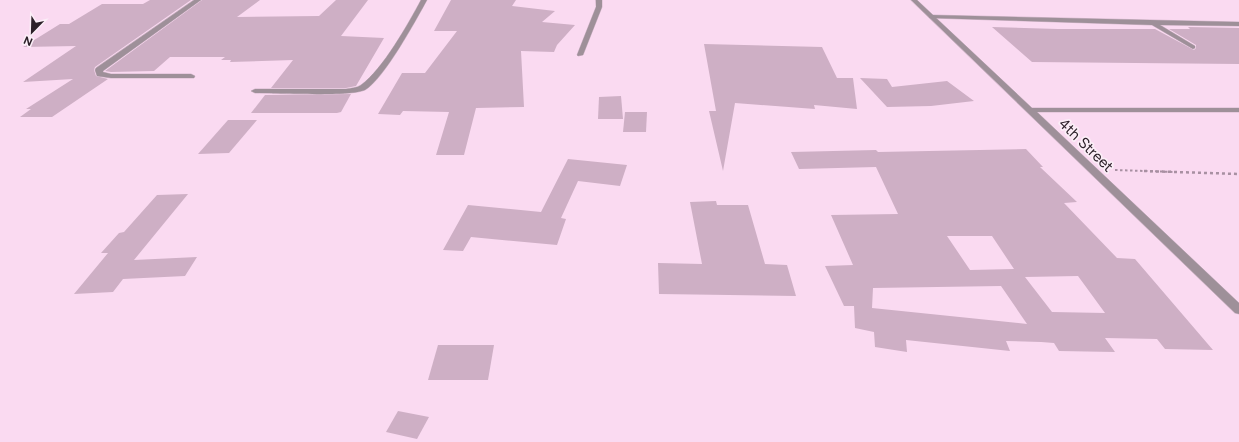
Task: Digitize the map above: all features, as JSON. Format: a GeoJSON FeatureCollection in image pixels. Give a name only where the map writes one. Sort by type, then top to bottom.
{"type":"FeatureCollection","features":[{"type":"Feature","properties":{"kind":"street"},"geometry":{"type":"LineString","coordinates":[[191,76],[111,76],[100,74],[99,70],[198,0]]}},
{"type":"Feature","properties":{"kind":"street"},"geometry":{"type":"LineString","coordinates":[[255,91],[346,91],[362,88],[378,73],[411,26],[424,0]]}},
{"type":"Feature","properties":{"kind":"street","name":"4th Street"},"geometry":{"type":"LineString","coordinates":[[914,0],[1239,310]]}},
{"type":"Feature","properties":{"kind":"street"},"geometry":{"type":"LineString","coordinates":[[1028,110],[1239,110]]}},
{"type":"Feature","properties":{"kind":"lane"},"geometry":{"type":"LineString","coordinates":[[580,55],[599,6],[599,0]]}},
{"type":"Feature","properties":{"kind":"lane"},"geometry":{"type":"LineString","coordinates":[[932,17],[1001,17],[1154,24],[1239,24]]}},
{"type":"Feature","properties":{"kind":"lane"},"geometry":{"type":"LineString","coordinates":[[1154,24],[1193,47]]}},
{"type":"Feature","properties":{"kind":"path"},"geometry":{"type":"LineString","coordinates":[[1090,169],[1239,174]]}},
{"type":"Feature","properties":{"kind":"building"},"geometry":{"type":"Polygon","coordinates":[[[150,0],[191,0],[95,67],[94,70],[96,76],[108,79],[52,117],[20,117],[31,109],[26,109],[73,79],[23,82],[76,46],[23,47],[60,24],[69,24],[102,4],[143,4],[150,0]]]}},
{"type":"Feature","properties":{"kind":"building"},"geometry":{"type":"Polygon","coordinates":[[[202,0],[260,0],[237,17],[319,16],[336,0],[368,0],[341,36],[384,38],[356,86],[346,88],[271,88],[293,60],[230,62],[231,60],[221,60],[225,57],[170,57],[154,71],[105,71],[202,0]]]}},
{"type":"Feature","properties":{"kind":"building"},"geometry":{"type":"Polygon","coordinates":[[[451,0],[516,0],[512,6],[555,11],[542,22],[575,25],[557,45],[554,52],[521,51],[524,107],[476,108],[464,155],[436,155],[449,112],[403,111],[400,115],[378,114],[402,73],[425,73],[457,31],[434,31],[451,0]]]}},
{"type":"Feature","properties":{"kind":"building"},"geometry":{"type":"Polygon","coordinates":[[[992,27],[1155,29],[1194,50],[1196,45],[1169,29],[1190,29],[1188,27],[1239,28],[1239,64],[1032,62],[992,27]]]}},
{"type":"Feature","properties":{"kind":"building"},"geometry":{"type":"Polygon","coordinates":[[[704,44],[822,47],[837,78],[853,78],[857,109],[814,105],[815,109],[735,103],[723,171],[709,111],[716,111],[704,44]]]}},
{"type":"Feature","properties":{"kind":"building"},"geometry":{"type":"Polygon","coordinates":[[[860,78],[887,79],[892,87],[947,81],[974,101],[931,106],[887,107],[860,78]]]}},
{"type":"Feature","properties":{"kind":"building"},"geometry":{"type":"Polygon","coordinates":[[[351,94],[341,112],[337,113],[251,113],[265,95],[351,94]]]}},
{"type":"Feature","properties":{"kind":"building"},"geometry":{"type":"Polygon","coordinates":[[[621,96],[623,119],[598,119],[599,97],[621,96]]]}},
{"type":"Feature","properties":{"kind":"building"},"geometry":{"type":"Polygon","coordinates":[[[625,112],[647,112],[646,132],[623,132],[625,112]]]}},
{"type":"Feature","properties":{"kind":"building"},"geometry":{"type":"Polygon","coordinates":[[[228,120],[257,120],[229,153],[198,154],[228,120]]]}},
{"type":"Feature","properties":{"kind":"building"},"geometry":{"type":"Polygon","coordinates":[[[1026,149],[1043,167],[1040,167],[1077,202],[1064,203],[1117,258],[1135,259],[1213,350],[1165,349],[1157,339],[1105,338],[1115,352],[1059,351],[1054,343],[1006,341],[1010,351],[906,340],[907,352],[875,347],[874,332],[855,328],[854,306],[844,306],[825,266],[853,265],[831,215],[898,214],[876,167],[799,169],[791,152],[876,150],[878,152],[1026,149]],[[947,236],[970,270],[1014,269],[992,236],[947,236]],[[1078,276],[1025,277],[1052,312],[1105,313],[1078,276]],[[1001,286],[873,288],[872,308],[1027,324],[1001,286]]]}},
{"type":"Feature","properties":{"kind":"building"},"geometry":{"type":"Polygon","coordinates":[[[568,159],[627,165],[620,186],[578,181],[561,218],[566,219],[557,245],[471,237],[463,251],[443,250],[468,205],[541,212],[568,159]]]}},
{"type":"Feature","properties":{"kind":"building"},"geometry":{"type":"Polygon","coordinates":[[[188,194],[134,260],[197,257],[185,276],[123,279],[113,292],[74,294],[108,253],[101,253],[119,233],[124,232],[157,195],[188,194]]]}},
{"type":"Feature","properties":{"kind":"building"},"geometry":{"type":"Polygon","coordinates":[[[716,201],[717,205],[748,205],[765,264],[787,265],[796,296],[659,294],[658,263],[702,264],[690,202],[716,201]]]}},
{"type":"Feature","properties":{"kind":"building"},"geometry":{"type":"Polygon","coordinates":[[[438,345],[494,345],[488,380],[428,380],[438,345]]]}},
{"type":"Feature","properties":{"kind":"building"},"geometry":{"type":"Polygon","coordinates":[[[398,411],[429,417],[417,439],[386,432],[398,411]]]}}]}
